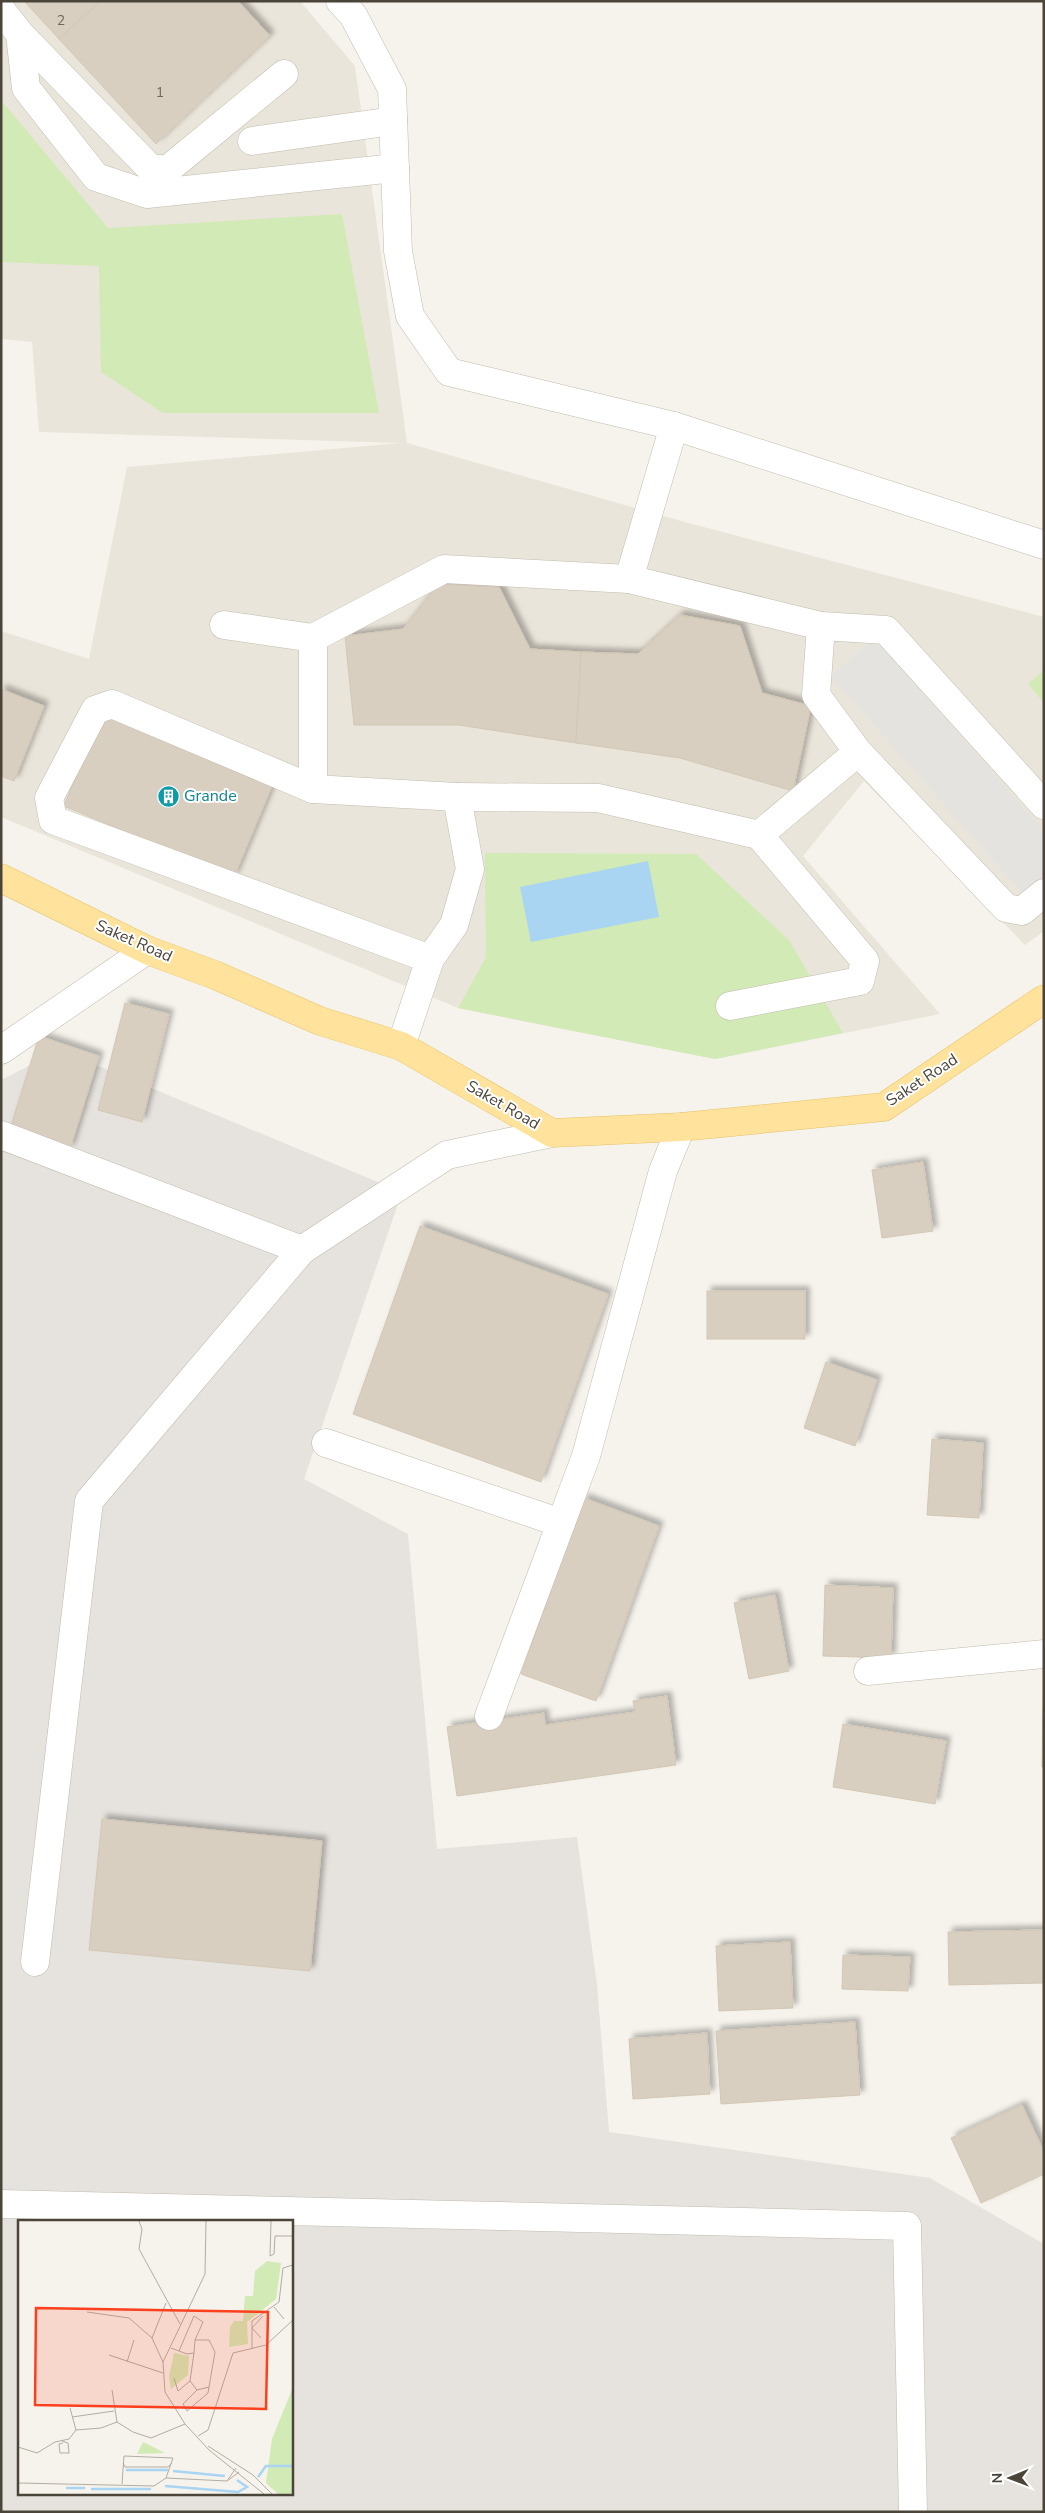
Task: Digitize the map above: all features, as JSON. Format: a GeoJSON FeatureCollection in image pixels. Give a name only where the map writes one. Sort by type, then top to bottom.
{"type":"FeatureCollection","features":[{"type":"Feature","properties":{"kind":"main road","name":"Saket Road"},"geometry":{"type":"LineString","coordinates":[[1,878],[147,950],[215,975],[320,1021],[401,1046],[552,1133],[681,1127],[884,1107],[1044,999]]}},
{"type":"Feature","properties":{"kind":"street"},"geometry":{"type":"LineString","coordinates":[[340,1],[353,16],[392,89],[398,251],[410,316],[449,372],[674,426],[1044,546]]}},
{"type":"Feature","properties":{"kind":"street"},"geometry":{"type":"LineString","coordinates":[[1,10],[20,34],[150,168],[167,170],[284,74]]}},
{"type":"Feature","properties":{"kind":"street"},"geometry":{"type":"LineString","coordinates":[[20,34],[26,88],[96,177],[147,194],[395,168]]}},
{"type":"Feature","properties":{"kind":"street"},"geometry":{"type":"LineString","coordinates":[[252,141],[393,121]]}},
{"type":"Feature","properties":{"kind":"street"},"geometry":{"type":"LineString","coordinates":[[629,579],[674,426]]}},
{"type":"Feature","properties":{"kind":"street"},"geometry":{"type":"LineString","coordinates":[[224,625],[312,638],[444,569],[629,579],[821,626],[886,630],[1044,806]]}},
{"type":"Feature","properties":{"kind":"street"},"geometry":{"type":"LineString","coordinates":[[821,626],[816,695],[858,752],[1006,908],[1022,910],[1044,892]]}},
{"type":"Feature","properties":{"kind":"street"},"geometry":{"type":"LineString","coordinates":[[312,638],[313,789]]}},
{"type":"Feature","properties":{"kind":"street"},"geometry":{"type":"LineString","coordinates":[[430,959],[53,820],[49,798],[95,710],[112,704],[313,789],[457,797],[598,798],[759,836],[865,961],[860,981],[730,1006]]}},
{"type":"Feature","properties":{"kind":"street"},"geometry":{"type":"LineString","coordinates":[[759,836],[858,752]]}},
{"type":"Feature","properties":{"kind":"street"},"geometry":{"type":"LineString","coordinates":[[401,1046],[430,959],[454,926],[470,869],[457,797]]}},
{"type":"Feature","properties":{"kind":"street"},"geometry":{"type":"LineString","coordinates":[[1,1050],[147,950]]}},
{"type":"Feature","properties":{"kind":"street"},"geometry":{"type":"LineString","coordinates":[[489,1716],[586,1456],[663,1171],[681,1127]]}},
{"type":"Feature","properties":{"kind":"street"},"geometry":{"type":"LineString","coordinates":[[35,1962],[89,1501],[302,1250],[447,1155],[552,1133]]}},
{"type":"Feature","properties":{"kind":"street"},"geometry":{"type":"LineString","coordinates":[[1,1136],[302,1250]]}},
{"type":"Feature","properties":{"kind":"street"},"geometry":{"type":"LineString","coordinates":[[326,1443],[561,1523]]}},
{"type":"Feature","properties":{"kind":"street"},"geometry":{"type":"LineString","coordinates":[[868,1671],[1044,1654]]}},
{"type":"Feature","properties":{"kind":"street"},"geometry":{"type":"LineString","coordinates":[[1,2204],[907,2226],[913,2512]]}},
{"type":"Feature","properties":{"kind":"shaded area"},"geometry":{"type":"Polygon","coordinates":[[[1,1],[300,1],[355,66],[407,443],[681,521],[1044,617],[1044,931],[1025,945],[864,781],[803,856],[940,1014],[715,1059],[458,1008],[1,817],[1,631],[89,659],[127,467],[401,443],[39,432],[32,342],[1,339],[1,1]]]}},
{"type":"Feature","properties":{"kind":"shaded area"},"geometry":{"type":"Polygon","coordinates":[[[874,638],[1044,831],[1044,878],[1024,895],[831,676],[874,638]]]}},
{"type":"Feature","properties":{"kind":"shaded area"},"geometry":{"type":"Polygon","coordinates":[[[60,1050],[402,1192],[304,1479],[408,1534],[437,1849],[577,1837],[597,1985],[609,2132],[930,2178],[1044,2244],[1044,2512],[1,2512],[1,1080],[60,1050]]]}},
{"type":"Feature","properties":{"kind":"green space"},"geometry":{"type":"Polygon","coordinates":[[[1,100],[108,228],[342,214],[379,413],[163,413],[101,372],[99,266],[1,262],[1,100]]]}},
{"type":"Feature","properties":{"kind":"green space"},"geometry":{"type":"Polygon","coordinates":[[[1044,670],[1044,703],[1028,684],[1044,670]]]}},
{"type":"Feature","properties":{"kind":"green space"},"geometry":{"type":"Polygon","coordinates":[[[485,853],[696,854],[789,940],[843,1033],[715,1059],[458,1008],[486,957],[485,853]]]}},
{"type":"Feature","properties":{"kind":"water"},"geometry":{"type":"Polygon","coordinates":[[[648,861],[659,917],[531,942],[520,887],[648,861]]]}},
{"type":"Feature","properties":{"kind":"building"},"geometry":{"type":"Polygon","coordinates":[[[24,1],[100,1],[59,39],[24,1]]]}},
{"type":"Feature","properties":{"kind":"building"},"geometry":{"type":"Polygon","coordinates":[[[100,1],[238,1],[270,36],[156,144],[59,39],[100,1]]]}},
{"type":"Feature","properties":{"kind":"building"},"geometry":{"type":"Polygon","coordinates":[[[438,584],[499,587],[530,649],[581,652],[576,743],[459,725],[354,725],[345,636],[403,629],[438,584]]]}},
{"type":"Feature","properties":{"kind":"building"},"geometry":{"type":"Polygon","coordinates":[[[680,615],[740,626],[762,693],[811,706],[793,791],[680,758],[576,743],[581,652],[638,654],[680,615]]]}},
{"type":"Feature","properties":{"kind":"building"},"geometry":{"type":"Polygon","coordinates":[[[1,689],[44,706],[14,781],[1,776],[1,689]]]}},
{"type":"Feature","properties":{"kind":"building","name":"Grande"},"geometry":{"type":"Polygon","coordinates":[[[102,714],[272,786],[234,877],[64,806],[102,714]]]}},
{"type":"Feature","properties":{"kind":"building"},"geometry":{"type":"Polygon","coordinates":[[[125,1003],[169,1014],[142,1122],[98,1110],[125,1003]]]}},
{"type":"Feature","properties":{"kind":"building"},"geometry":{"type":"Polygon","coordinates":[[[39,1036],[99,1056],[70,1149],[10,1129],[39,1036]]]}},
{"type":"Feature","properties":{"kind":"building"},"geometry":{"type":"Polygon","coordinates":[[[923,1162],[933,1231],[882,1238],[872,1170],[923,1162]]]}},
{"type":"Feature","properties":{"kind":"building"},"geometry":{"type":"Polygon","coordinates":[[[420,1226],[608,1294],[541,1482],[353,1414],[420,1226]]]}},
{"type":"Feature","properties":{"kind":"building"},"geometry":{"type":"Polygon","coordinates":[[[707,1291],[805,1291],[805,1339],[707,1339],[707,1291]]]}},
{"type":"Feature","properties":{"kind":"building"},"geometry":{"type":"Polygon","coordinates":[[[826,1362],[877,1380],[855,1446],[804,1428],[826,1362]]]}},
{"type":"Feature","properties":{"kind":"building"},"geometry":{"type":"Polygon","coordinates":[[[932,1439],[983,1443],[979,1518],[927,1515],[932,1439]]]}},
{"type":"Feature","properties":{"kind":"building"},"geometry":{"type":"Polygon","coordinates":[[[584,1498],[659,1526],[596,1701],[521,1674],[584,1498]]]}},
{"type":"Feature","properties":{"kind":"building"},"geometry":{"type":"Polygon","coordinates":[[[825,1585],[893,1588],[891,1658],[823,1656],[825,1585]]]}},
{"type":"Feature","properties":{"kind":"building"},"geometry":{"type":"Polygon","coordinates":[[[775,1595],[789,1671],[749,1679],[734,1603],[775,1595]]]}},
{"type":"Feature","properties":{"kind":"building"},"geometry":{"type":"Polygon","coordinates":[[[667,1696],[676,1765],[457,1796],[447,1727],[544,1713],[545,1725],[635,1712],[633,1701],[667,1696]]]}},
{"type":"Feature","properties":{"kind":"building"},"geometry":{"type":"Polygon","coordinates":[[[1043,1707],[1044,1767],[1042,1767],[1043,1707]]]}},
{"type":"Feature","properties":{"kind":"building"},"geometry":{"type":"Polygon","coordinates":[[[843,1724],[946,1741],[935,1804],[833,1787],[843,1724]]]}},
{"type":"Feature","properties":{"kind":"building"},"geometry":{"type":"Polygon","coordinates":[[[102,1819],[322,1841],[310,1971],[89,1950],[102,1819]]]}},
{"type":"Feature","properties":{"kind":"building"},"geometry":{"type":"Polygon","coordinates":[[[1044,1930],[1044,1983],[949,1985],[948,1932],[1044,1930]]]}},
{"type":"Feature","properties":{"kind":"building"},"geometry":{"type":"Polygon","coordinates":[[[790,1942],[793,2008],[719,2011],[716,1946],[790,1942]]]}},
{"type":"Feature","properties":{"kind":"building"},"geometry":{"type":"Polygon","coordinates":[[[843,1955],[910,1957],[908,1991],[842,1989],[843,1955]]]}},
{"type":"Feature","properties":{"kind":"building"},"geometry":{"type":"Polygon","coordinates":[[[855,2022],[860,2095],[721,2104],[716,2031],[855,2022]]]}},
{"type":"Feature","properties":{"kind":"building"},"geometry":{"type":"Polygon","coordinates":[[[707,2033],[710,2094],[633,2099],[629,2039],[707,2033]]]}},
{"type":"Feature","properties":{"kind":"building"},"geometry":{"type":"Polygon","coordinates":[[[1022,2105],[1044,2152],[1044,2174],[981,2203],[951,2138],[1022,2105]]]}},
{"type":"Feature","properties":{"kind":"place","name":"Grande"},"geometry":{"type":"Point","coordinates":[168,796]}}]}
